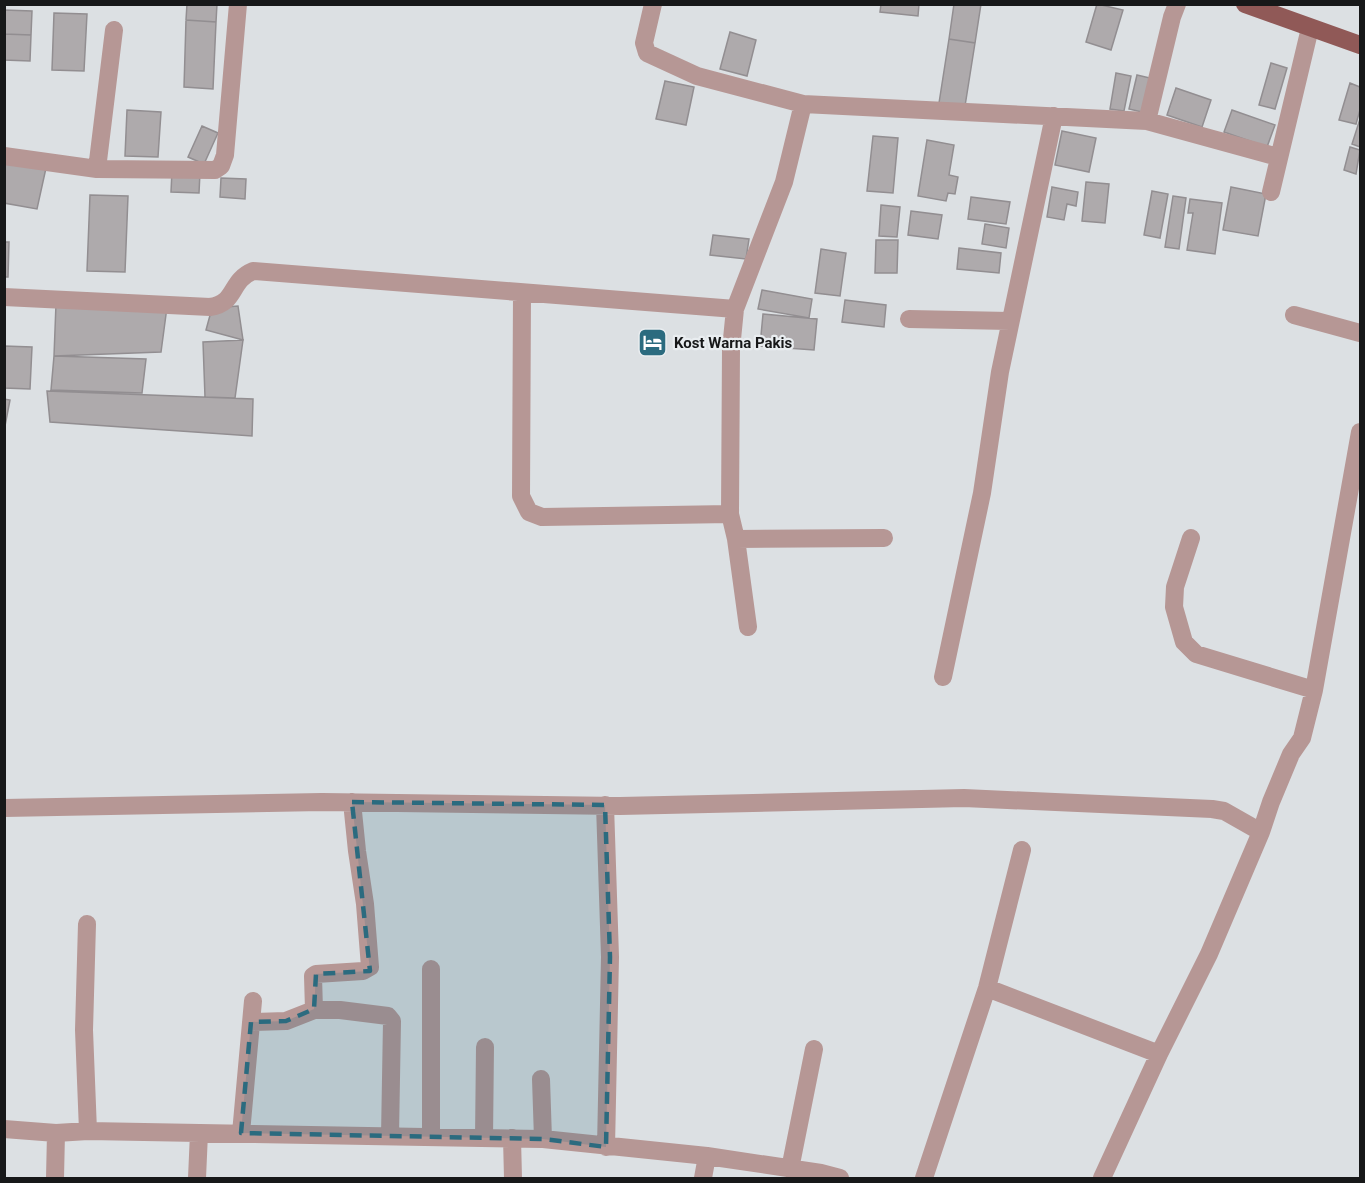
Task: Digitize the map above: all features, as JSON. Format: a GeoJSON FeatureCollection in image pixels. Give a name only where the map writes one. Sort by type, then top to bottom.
{"type":"FeatureCollection","features":[{"type":"Feature","properties":{"kind":"main road"},"geometry":{"type":"LineString","coordinates":[[1245,4],[1360,45]]}},
{"type":"Feature","properties":{"kind":"street"},"geometry":{"type":"LineString","coordinates":[[4,156],[97,169],[207,172],[215,170],[221,166],[225,155],[238,4]]}},
{"type":"Feature","properties":{"kind":"street"},"geometry":{"type":"LineString","coordinates":[[653,4],[644,43],[647,53],[697,76],[803,104],[1147,121],[1278,157]]}},
{"type":"Feature","properties":{"kind":"street"},"geometry":{"type":"LineString","coordinates":[[1147,121],[1172,17],[1178,4]]}},
{"type":"Feature","properties":{"kind":"street"},"geometry":{"type":"LineString","coordinates":[[1271,192],[1310,28]]}},
{"type":"Feature","properties":{"kind":"street"},"geometry":{"type":"LineString","coordinates":[[97,169],[114,30]]}},
{"type":"Feature","properties":{"kind":"street"},"geometry":{"type":"LineString","coordinates":[[748,627],[736,539],[730,514],[730,349],[735,309],[784,182],[803,104]]}},
{"type":"Feature","properties":{"kind":"street"},"geometry":{"type":"LineString","coordinates":[[943,677],[982,493],[1010,321],[1054,116]]}},
{"type":"Feature","properties":{"kind":"street"},"geometry":{"type":"LineString","coordinates":[[4,297],[220,306],[227,301],[242,276],[254,271],[735,309]]}},
{"type":"Feature","properties":{"kind":"street"},"geometry":{"type":"LineString","coordinates":[[522,293],[521,496],[529,512],[542,517],[730,514]]}},
{"type":"Feature","properties":{"kind":"street"},"geometry":{"type":"LineString","coordinates":[[1294,315],[1360,333]]}},
{"type":"Feature","properties":{"kind":"street"},"geometry":{"type":"LineString","coordinates":[[909,319],[1010,321]]}},
{"type":"Feature","properties":{"kind":"street"},"geometry":{"type":"LineString","coordinates":[[1101,1179],[1159,1054],[1209,954],[1261,832],[1271,802],[1292,754],[1302,738],[1314,690],[1360,432]]}},
{"type":"Feature","properties":{"kind":"street"},"geometry":{"type":"LineString","coordinates":[[736,539],[884,538]]}},
{"type":"Feature","properties":{"kind":"street"},"geometry":{"type":"LineString","coordinates":[[1191,538],[1174,587],[1174,607],[1184,642],[1196,654],[1314,690]]}},
{"type":"Feature","properties":{"kind":"street"},"geometry":{"type":"LineString","coordinates":[[4,808],[352,802],[605,805],[976,798],[1212,809],[1224,811],[1261,832]]}},
{"type":"Feature","properties":{"kind":"street"},"geometry":{"type":"LineString","coordinates":[[314,1010],[313,976],[363,971],[370,968],[361,867],[352,802]]}},
{"type":"Feature","properties":{"kind":"street"},"geometry":{"type":"LineString","coordinates":[[605,805],[610,957],[606,1147]]}},
{"type":"Feature","properties":{"kind":"street"},"geometry":{"type":"LineString","coordinates":[[924,1179],[987,988],[1022,850]]}},
{"type":"Feature","properties":{"kind":"street"},"geometry":{"type":"LineString","coordinates":[[87,924],[84,1030],[88,1131]]}},
{"type":"Feature","properties":{"kind":"street"},"geometry":{"type":"LineString","coordinates":[[430,969],[431,1137]]}},
{"type":"Feature","properties":{"kind":"street"},"geometry":{"type":"LineString","coordinates":[[987,988],[1159,1054]]}},
{"type":"Feature","properties":{"kind":"street"},"geometry":{"type":"LineString","coordinates":[[241,1133],[253,1001]]}},
{"type":"Feature","properties":{"kind":"street"},"geometry":{"type":"LineString","coordinates":[[251,1022],[286,1021],[314,1010],[381,1013],[391,1018],[390,1136]]}},
{"type":"Feature","properties":{"kind":"street"},"geometry":{"type":"LineString","coordinates":[[484,1138],[485,1047]]}},
{"type":"Feature","properties":{"kind":"street"},"geometry":{"type":"LineString","coordinates":[[790,1169],[814,1049]]}},
{"type":"Feature","properties":{"kind":"street"},"geometry":{"type":"LineString","coordinates":[[541,1079],[543,1139]]}},
{"type":"Feature","properties":{"kind":"street"},"geometry":{"type":"LineString","coordinates":[[4,1129],[56,1132],[543,1139],[707,1156],[821,1173],[840,1179]]}},
{"type":"Feature","properties":{"kind":"street"},"geometry":{"type":"LineString","coordinates":[[55,1179],[56,1132]]}},
{"type":"Feature","properties":{"kind":"street"},"geometry":{"type":"LineString","coordinates":[[197,1179],[199,1133]]}},
{"type":"Feature","properties":{"kind":"street"},"geometry":{"type":"LineString","coordinates":[[512,1138],[513,1179]]}},
{"type":"Feature","properties":{"kind":"street"},"geometry":{"type":"LineString","coordinates":[[704,1179],[707,1156]]}},
{"type":"Feature","properties":{"kind":"highlighted area"},"geometry":{"type":"Polygon","coordinates":[[[352,802],[605,805],[610,957],[606,1147],[543,1139],[241,1133],[251,1022],[286,1021],[314,1009],[316,974],[370,971],[352,802]]]}},
{"type":"Feature","properties":{"kind":"building"},"geometry":{"type":"Polygon","coordinates":[[[187,4],[217,4],[216,22],[186,20],[187,4]]]}},
{"type":"Feature","properties":{"kind":"building"},"geometry":{"type":"Polygon","coordinates":[[[881,4],[919,4],[918,16],[880,12],[881,4]]]}},
{"type":"Feature","properties":{"kind":"building"},"geometry":{"type":"Polygon","coordinates":[[[954,4],[981,4],[975,43],[949,39],[954,4]]]}},
{"type":"Feature","properties":{"kind":"building"},"geometry":{"type":"Polygon","coordinates":[[[1097,4],[1123,10],[1111,50],[1086,42],[1097,4]]]}},
{"type":"Feature","properties":{"kind":"building"},"geometry":{"type":"Polygon","coordinates":[[[4,10],[32,11],[31,35],[4,34],[4,10]]]}},
{"type":"Feature","properties":{"kind":"building"},"geometry":{"type":"Polygon","coordinates":[[[54,13],[87,14],[84,71],[52,70],[54,13]]]}},
{"type":"Feature","properties":{"kind":"building"},"geometry":{"type":"Polygon","coordinates":[[[186,20],[216,22],[213,89],[184,87],[186,20]]]}},
{"type":"Feature","properties":{"kind":"building"},"geometry":{"type":"Polygon","coordinates":[[[730,32],[756,40],[747,76],[720,69],[730,32]]]}},
{"type":"Feature","properties":{"kind":"building"},"geometry":{"type":"Polygon","coordinates":[[[4,34],[31,35],[30,61],[4,60],[4,34]]]}},
{"type":"Feature","properties":{"kind":"building"},"geometry":{"type":"Polygon","coordinates":[[[949,39],[975,43],[965,106],[939,103],[949,39]]]}},
{"type":"Feature","properties":{"kind":"building"},"geometry":{"type":"Polygon","coordinates":[[[1271,63],[1287,68],[1275,109],[1259,105],[1271,63]]]}},
{"type":"Feature","properties":{"kind":"building"},"geometry":{"type":"Polygon","coordinates":[[[1116,73],[1131,76],[1124,111],[1110,109],[1116,73]]]}},
{"type":"Feature","properties":{"kind":"building"},"geometry":{"type":"Polygon","coordinates":[[[1137,75],[1150,78],[1142,112],[1129,109],[1137,75]]]}},
{"type":"Feature","properties":{"kind":"building"},"geometry":{"type":"Polygon","coordinates":[[[665,81],[694,87],[686,125],[656,119],[665,81]]]}},
{"type":"Feature","properties":{"kind":"building"},"geometry":{"type":"Polygon","coordinates":[[[1350,83],[1360,87],[1360,110],[1356,124],[1339,120],[1350,83]]]}},
{"type":"Feature","properties":{"kind":"building"},"geometry":{"type":"Polygon","coordinates":[[[1176,88],[1211,100],[1202,127],[1167,115],[1176,88]]]}},
{"type":"Feature","properties":{"kind":"building"},"geometry":{"type":"Polygon","coordinates":[[[127,110],[161,112],[158,157],[125,156],[127,110]]]}},
{"type":"Feature","properties":{"kind":"building"},"geometry":{"type":"Polygon","coordinates":[[[1232,110],[1275,125],[1267,147],[1224,132],[1232,110]]]}},
{"type":"Feature","properties":{"kind":"building"},"geometry":{"type":"Polygon","coordinates":[[[1360,119],[1360,147],[1352,144],[1360,119]]]}},
{"type":"Feature","properties":{"kind":"building"},"geometry":{"type":"Polygon","coordinates":[[[202,126],[218,133],[204,164],[188,157],[202,126]]]}},
{"type":"Feature","properties":{"kind":"building"},"geometry":{"type":"Polygon","coordinates":[[[1062,131],[1096,138],[1089,172],[1055,165],[1062,131]]]}},
{"type":"Feature","properties":{"kind":"building"},"geometry":{"type":"Polygon","coordinates":[[[873,136],[898,138],[893,193],[867,191],[873,136]]]}},
{"type":"Feature","properties":{"kind":"building"},"geometry":{"type":"Polygon","coordinates":[[[927,140],[954,145],[949,175],[958,177],[955,194],[948,193],[946,201],[918,196],[927,140]]]}},
{"type":"Feature","properties":{"kind":"building"},"geometry":{"type":"Polygon","coordinates":[[[1350,147],[1360,150],[1356,174],[1344,170],[1350,147]]]}},
{"type":"Feature","properties":{"kind":"building"},"geometry":{"type":"Polygon","coordinates":[[[4,160],[46,168],[37,209],[4,203],[4,160]]]}},
{"type":"Feature","properties":{"kind":"building"},"geometry":{"type":"Polygon","coordinates":[[[172,171],[200,172],[199,193],[171,192],[172,171]]]}},
{"type":"Feature","properties":{"kind":"building"},"geometry":{"type":"Polygon","coordinates":[[[221,178],[246,179],[245,199],[220,197],[221,178]]]}},
{"type":"Feature","properties":{"kind":"building"},"geometry":{"type":"Polygon","coordinates":[[[1086,182],[1109,184],[1105,223],[1082,221],[1086,182]]]}},
{"type":"Feature","properties":{"kind":"building"},"geometry":{"type":"Polygon","coordinates":[[[1052,187],[1078,192],[1076,206],[1067,204],[1064,220],[1047,217],[1052,187]]]}},
{"type":"Feature","properties":{"kind":"building"},"geometry":{"type":"Polygon","coordinates":[[[1231,187],[1266,194],[1258,236],[1223,230],[1231,187]]]}},
{"type":"Feature","properties":{"kind":"building"},"geometry":{"type":"Polygon","coordinates":[[[1152,191],[1168,194],[1160,238],[1144,235],[1152,191]]]}},
{"type":"Feature","properties":{"kind":"building"},"geometry":{"type":"Polygon","coordinates":[[[90,195],[128,196],[125,272],[87,271],[90,195]]]}},
{"type":"Feature","properties":{"kind":"building"},"geometry":{"type":"Polygon","coordinates":[[[1173,196],[1186,198],[1179,249],[1165,247],[1173,196]]]}},
{"type":"Feature","properties":{"kind":"building"},"geometry":{"type":"Polygon","coordinates":[[[971,197],[1010,202],[1006,224],[968,219],[971,197]]]}},
{"type":"Feature","properties":{"kind":"building"},"geometry":{"type":"Polygon","coordinates":[[[1190,199],[1222,203],[1215,254],[1187,250],[1193,213],[1188,213],[1190,199]]]}},
{"type":"Feature","properties":{"kind":"building"},"geometry":{"type":"Polygon","coordinates":[[[881,205],[900,207],[897,237],[879,236],[881,205]]]}},
{"type":"Feature","properties":{"kind":"building"},"geometry":{"type":"Polygon","coordinates":[[[911,211],[942,215],[938,239],[908,235],[911,211]]]}},
{"type":"Feature","properties":{"kind":"building"},"geometry":{"type":"Polygon","coordinates":[[[985,224],[1009,228],[1006,248],[982,244],[985,224]]]}},
{"type":"Feature","properties":{"kind":"building"},"geometry":{"type":"Polygon","coordinates":[[[713,235],[749,239],[746,259],[710,255],[713,235]]]}},
{"type":"Feature","properties":{"kind":"building"},"geometry":{"type":"Polygon","coordinates":[[[876,240],[898,240],[897,273],[875,273],[876,240]]]}},
{"type":"Feature","properties":{"kind":"building"},"geometry":{"type":"Polygon","coordinates":[[[4,242],[9,242],[8,277],[4,277],[4,242]]]}},
{"type":"Feature","properties":{"kind":"building"},"geometry":{"type":"Polygon","coordinates":[[[959,248],[1001,253],[999,273],[957,269],[959,248]]]}},
{"type":"Feature","properties":{"kind":"building"},"geometry":{"type":"Polygon","coordinates":[[[821,249],[846,253],[840,296],[815,293],[821,249]]]}},
{"type":"Feature","properties":{"kind":"building"},"geometry":{"type":"Polygon","coordinates":[[[762,290],[812,299],[809,318],[758,309],[762,290]]]}},
{"type":"Feature","properties":{"kind":"building"},"geometry":{"type":"Polygon","coordinates":[[[845,300],[886,305],[884,327],[842,322],[845,300]]]}},
{"type":"Feature","properties":{"kind":"building"},"geometry":{"type":"Polygon","coordinates":[[[56,304],[167,307],[161,352],[54,356],[56,304]]]}},
{"type":"Feature","properties":{"kind":"building"},"geometry":{"type":"Polygon","coordinates":[[[238,306],[243,340],[206,330],[212,308],[238,306]]]}},
{"type":"Feature","properties":{"kind":"building"},"geometry":{"type":"Polygon","coordinates":[[[763,314],[817,319],[814,350],[760,346],[763,314]]]}},
{"type":"Feature","properties":{"kind":"building"},"geometry":{"type":"Polygon","coordinates":[[[243,340],[235,398],[205,397],[203,342],[243,340]]]}},
{"type":"Feature","properties":{"kind":"building"},"geometry":{"type":"Polygon","coordinates":[[[4,346],[32,347],[30,389],[4,388],[4,346]]]}},
{"type":"Feature","properties":{"kind":"building"},"geometry":{"type":"Polygon","coordinates":[[[54,356],[146,359],[142,393],[51,390],[54,356]]]}},
{"type":"Feature","properties":{"kind":"building"},"geometry":{"type":"Polygon","coordinates":[[[47,391],[253,399],[252,436],[50,422],[47,391]]]}},
{"type":"Feature","properties":{"kind":"building"},"geometry":{"type":"Polygon","coordinates":[[[4,399],[10,400],[4,431],[4,399]]]}},
{"type":"Feature","properties":{"kind":"place","name":"Kost Warna Pakis"},"geometry":{"type":"Point","coordinates":[653,343]}}]}
